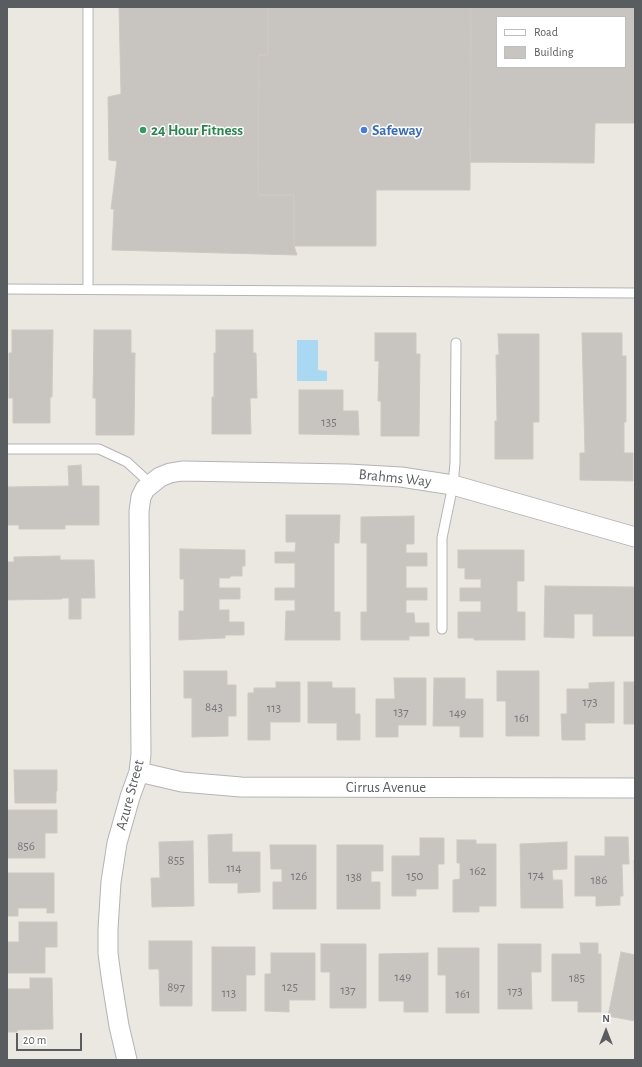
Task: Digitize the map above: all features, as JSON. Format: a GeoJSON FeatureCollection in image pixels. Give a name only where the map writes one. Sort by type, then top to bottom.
{"type":"FeatureCollection","features":[{"type":"Feature","properties":{"kind":"street","name":"Brahms Way"},"geometry":{"type":"LineString","coordinates":[[151,484],[160,477],[170,473],[182,471],[348,474],[401,477],[453,485],[635,537]]}},
{"type":"Feature","properties":{"kind":"street","name":"Azure Street"},"geometry":{"type":"LineString","coordinates":[[127,1060],[111,976],[108,929],[111,882],[117,843],[139,772],[141,754],[140,511],[141,498],[145,489],[151,484]]}},
{"type":"Feature","properties":{"kind":"street","name":"Cirrus Avenue"},"geometry":{"type":"LineString","coordinates":[[139,772],[182,782],[241,787],[635,788]]}},
{"type":"Feature","properties":{"kind":"lane"},"geometry":{"type":"LineString","coordinates":[[88,7],[88,289]]}},
{"type":"Feature","properties":{"kind":"lane"},"geometry":{"type":"LineString","coordinates":[[7,289],[635,293]]}},
{"type":"Feature","properties":{"kind":"lane"},"geometry":{"type":"LineString","coordinates":[[442,629],[442,538],[453,485],[455,462],[456,343]]}},
{"type":"Feature","properties":{"kind":"lane"},"geometry":{"type":"LineString","coordinates":[[7,449],[99,449],[127,462],[151,484]]}},
{"type":"Feature","properties":{"kind":"water"},"geometry":{"type":"Polygon","coordinates":[[[297,340],[318,340],[318,370],[327,371],[327,381],[297,381],[297,340]]]}},
{"type":"Feature","properties":{"kind":"building"},"geometry":{"type":"Polygon","coordinates":[[[119,7],[268,7],[268,55],[259,55],[258,195],[294,195],[294,246],[297,255],[112,250],[114,209],[111,209],[117,161],[109,160],[108,97],[121,94],[119,7]]]}},
{"type":"Feature","properties":{"kind":"building","name":"Safeway"},"geometry":{"type":"Polygon","coordinates":[[[268,7],[471,7],[470,190],[376,190],[376,246],[294,246],[294,195],[258,195],[259,55],[268,55],[268,7]]]}},
{"type":"Feature","properties":{"kind":"building"},"geometry":{"type":"Polygon","coordinates":[[[471,7],[635,7],[635,123],[595,123],[594,163],[470,162],[471,7]]]}},
{"type":"Feature","properties":{"kind":"building"},"geometry":{"type":"Polygon","coordinates":[[[12,330],[53,330],[50,423],[13,423],[13,398],[9,398],[9,353],[12,353],[12,330]]]}},
{"type":"Feature","properties":{"kind":"building"},"geometry":{"type":"Polygon","coordinates":[[[94,330],[131,330],[131,353],[135,353],[134,435],[96,435],[96,398],[93,398],[94,330]]]}},
{"type":"Feature","properties":{"kind":"building"},"geometry":{"type":"Polygon","coordinates":[[[216,330],[253,330],[253,353],[256,353],[257,398],[250,398],[251,434],[212,434],[212,397],[214,397],[214,353],[216,353],[216,330]]]}},
{"type":"Feature","properties":{"kind":"building"},"geometry":{"type":"Polygon","coordinates":[[[375,333],[416,333],[416,354],[420,354],[419,436],[381,436],[381,401],[378,401],[379,361],[375,361],[375,333]]]}},
{"type":"Feature","properties":{"kind":"building"},"geometry":{"type":"Polygon","coordinates":[[[582,333],[622,333],[622,356],[626,356],[626,422],[624,422],[624,453],[633,453],[633,481],[580,480],[580,453],[585,453],[582,333]]]}},
{"type":"Feature","properties":{"kind":"building"},"geometry":{"type":"Polygon","coordinates":[[[498,334],[539,334],[539,422],[533,422],[533,459],[495,459],[495,421],[497,421],[496,355],[499,355],[498,334]]]}},
{"type":"Feature","properties":{"kind":"building"},"geometry":{"type":"Polygon","coordinates":[[[299,390],[343,390],[343,411],[358,411],[359,435],[299,434],[299,390]]]}},
{"type":"Feature","properties":{"kind":"building"},"geometry":{"type":"Polygon","coordinates":[[[81,465],[82,486],[99,486],[99,525],[65,525],[65,529],[19,529],[19,525],[7,525],[7,487],[69,486],[68,466],[81,465]]]}},
{"type":"Feature","properties":{"kind":"building"},"geometry":{"type":"Polygon","coordinates":[[[286,515],[340,515],[339,543],[334,543],[334,612],[340,612],[340,640],[285,640],[286,611],[295,611],[295,600],[275,600],[275,588],[295,588],[295,563],[275,563],[275,552],[295,552],[296,542],[286,542],[286,515]]]}},
{"type":"Feature","properties":{"kind":"building"},"geometry":{"type":"Polygon","coordinates":[[[414,516],[414,544],[406,544],[406,553],[427,553],[427,566],[406,566],[406,588],[427,588],[427,600],[406,600],[406,613],[414,613],[415,623],[429,623],[429,636],[409,636],[409,640],[361,640],[361,612],[367,612],[367,543],[361,543],[361,517],[414,516]]]}},
{"type":"Feature","properties":{"kind":"building"},"geometry":{"type":"Polygon","coordinates":[[[180,549],[245,550],[245,566],[242,566],[242,576],[219,578],[219,588],[240,588],[240,599],[219,599],[219,610],[229,610],[229,622],[244,622],[244,635],[225,635],[225,638],[179,640],[179,611],[184,611],[184,579],[180,579],[180,549]]]}},
{"type":"Feature","properties":{"kind":"building"},"geometry":{"type":"Polygon","coordinates":[[[458,550],[524,550],[524,581],[517,581],[517,612],[525,612],[525,640],[474,640],[474,638],[458,638],[458,612],[481,612],[481,601],[460,601],[460,588],[481,588],[481,579],[465,579],[465,568],[458,568],[458,550]]]}},
{"type":"Feature","properties":{"kind":"building"},"geometry":{"type":"Polygon","coordinates":[[[60,556],[60,560],[94,560],[95,598],[81,598],[81,619],[69,619],[69,598],[7,600],[7,562],[14,562],[14,557],[60,556]]]}},
{"type":"Feature","properties":{"kind":"building"},"geometry":{"type":"Polygon","coordinates":[[[545,586],[635,587],[635,636],[593,636],[593,614],[574,614],[574,638],[544,637],[545,586]]]}},
{"type":"Feature","properties":{"kind":"building"},"geometry":{"type":"Polygon","coordinates":[[[184,671],[227,671],[227,685],[236,685],[236,716],[228,716],[228,736],[192,737],[192,698],[184,698],[184,671]]]}},
{"type":"Feature","properties":{"kind":"building"},"geometry":{"type":"Polygon","coordinates":[[[497,671],[539,671],[539,736],[506,736],[506,701],[497,701],[497,671]]]}},
{"type":"Feature","properties":{"kind":"building"},"geometry":{"type":"Polygon","coordinates":[[[394,678],[426,678],[426,725],[398,725],[398,737],[376,737],[376,699],[395,699],[394,678]]]}},
{"type":"Feature","properties":{"kind":"building"},"geometry":{"type":"Polygon","coordinates":[[[434,678],[465,678],[465,699],[483,699],[483,737],[460,737],[460,726],[433,726],[434,678]]]}},
{"type":"Feature","properties":{"kind":"building"},"geometry":{"type":"Polygon","coordinates":[[[276,682],[300,682],[300,722],[270,722],[270,740],[248,740],[248,693],[254,693],[254,688],[276,688],[276,682]]]}},
{"type":"Feature","properties":{"kind":"building"},"geometry":{"type":"Polygon","coordinates":[[[308,682],[332,682],[332,688],[355,688],[355,714],[360,714],[360,740],[337,740],[337,723],[308,723],[308,682]]]}},
{"type":"Feature","properties":{"kind":"building"},"geometry":{"type":"Polygon","coordinates":[[[614,682],[614,723],[585,723],[585,740],[562,740],[561,714],[567,714],[567,689],[589,689],[589,683],[614,682]]]}},
{"type":"Feature","properties":{"kind":"building"},"geometry":{"type":"Polygon","coordinates":[[[624,682],[635,682],[635,724],[624,724],[624,682]]]}},
{"type":"Feature","properties":{"kind":"building"},"geometry":{"type":"Polygon","coordinates":[[[14,770],[57,770],[56,803],[15,803],[14,770]]]}},
{"type":"Feature","properties":{"kind":"building"},"geometry":{"type":"Polygon","coordinates":[[[7,810],[57,810],[57,833],[45,833],[45,858],[7,858],[7,810]]]}},
{"type":"Feature","properties":{"kind":"building"},"geometry":{"type":"Polygon","coordinates":[[[232,834],[232,852],[260,852],[260,892],[238,893],[238,883],[209,883],[208,835],[232,834]]]}},
{"type":"Feature","properties":{"kind":"building"},"geometry":{"type":"Polygon","coordinates":[[[605,837],[628,837],[629,864],[622,864],[623,896],[620,896],[620,905],[596,906],[596,896],[575,896],[575,856],[605,856],[605,837]]]}},
{"type":"Feature","properties":{"kind":"building"},"geometry":{"type":"Polygon","coordinates":[[[420,838],[444,838],[444,864],[438,864],[438,889],[416,889],[416,896],[392,896],[392,856],[420,856],[420,838]]]}},
{"type":"Feature","properties":{"kind":"building"},"geometry":{"type":"Polygon","coordinates":[[[457,840],[476,840],[476,844],[496,844],[496,906],[479,906],[479,912],[453,912],[453,880],[460,879],[460,863],[457,863],[457,840]]]}},
{"type":"Feature","properties":{"kind":"building"},"geometry":{"type":"Polygon","coordinates":[[[193,841],[194,906],[152,907],[151,878],[160,878],[159,842],[193,841]]]}},
{"type":"Feature","properties":{"kind":"building"},"geometry":{"type":"Polygon","coordinates":[[[567,842],[567,869],[552,870],[553,880],[562,880],[563,908],[521,908],[520,844],[567,842]]]}},
{"type":"Feature","properties":{"kind":"building"},"geometry":{"type":"Polygon","coordinates":[[[270,845],[316,845],[316,909],[273,909],[273,882],[282,882],[282,869],[271,869],[270,845]]]}},
{"type":"Feature","properties":{"kind":"building"},"geometry":{"type":"Polygon","coordinates":[[[337,845],[383,845],[383,871],[371,871],[371,882],[380,882],[380,909],[337,909],[337,845]]]}},
{"type":"Feature","properties":{"kind":"building"},"geometry":{"type":"Polygon","coordinates":[[[634,861],[635,861],[635,904],[634,861]]]}},
{"type":"Feature","properties":{"kind":"building"},"geometry":{"type":"Polygon","coordinates":[[[7,873],[54,873],[54,913],[47,913],[47,908],[18,908],[18,916],[7,916],[7,873]]]}},
{"type":"Feature","properties":{"kind":"building"},"geometry":{"type":"Polygon","coordinates":[[[19,922],[57,922],[57,947],[45,947],[45,973],[7,973],[7,942],[19,942],[19,922]]]}},
{"type":"Feature","properties":{"kind":"building"},"geometry":{"type":"Polygon","coordinates":[[[149,941],[192,941],[192,1006],[160,1006],[159,969],[149,969],[149,941]]]}},
{"type":"Feature","properties":{"kind":"building"},"geometry":{"type":"Polygon","coordinates":[[[580,943],[598,943],[598,954],[601,954],[601,1012],[578,1012],[578,1001],[552,1001],[552,954],[581,954],[580,943]]]}},
{"type":"Feature","properties":{"kind":"building"},"geometry":{"type":"Polygon","coordinates":[[[321,944],[366,944],[366,1008],[330,1008],[330,972],[321,972],[321,944]]]}},
{"type":"Feature","properties":{"kind":"building"},"geometry":{"type":"Polygon","coordinates":[[[498,944],[541,944],[541,972],[531,972],[532,1009],[498,1009],[498,944]]]}},
{"type":"Feature","properties":{"kind":"building"},"geometry":{"type":"Polygon","coordinates":[[[212,947],[255,947],[255,975],[246,975],[246,1011],[212,1011],[212,947]]]}},
{"type":"Feature","properties":{"kind":"building"},"geometry":{"type":"Polygon","coordinates":[[[438,948],[479,948],[479,1013],[446,1013],[446,975],[438,975],[438,948]]]}},
{"type":"Feature","properties":{"kind":"building"},"geometry":{"type":"Polygon","coordinates":[[[621,952],[635,955],[635,1021],[608,1016],[621,952]]]}},
{"type":"Feature","properties":{"kind":"building"},"geometry":{"type":"Polygon","coordinates":[[[271,953],[315,953],[315,1000],[289,1000],[289,1012],[265,1011],[265,974],[271,974],[271,953]]]}},
{"type":"Feature","properties":{"kind":"building"},"geometry":{"type":"Polygon","coordinates":[[[428,953],[428,1012],[404,1012],[404,1001],[379,1001],[379,954],[428,953]]]}},
{"type":"Feature","properties":{"kind":"building"},"geometry":{"type":"Polygon","coordinates":[[[30,978],[52,978],[53,1029],[17,1030],[17,1032],[7,1032],[7,989],[30,989],[30,978]]]}},
{"type":"Feature","properties":{"kind":"place","name":"24 Hour Fitness"},"geometry":{"type":"Point","coordinates":[143,130]}},
{"type":"Feature","properties":{"kind":"place","name":"Safeway"},"geometry":{"type":"Point","coordinates":[364,130]}}]}
